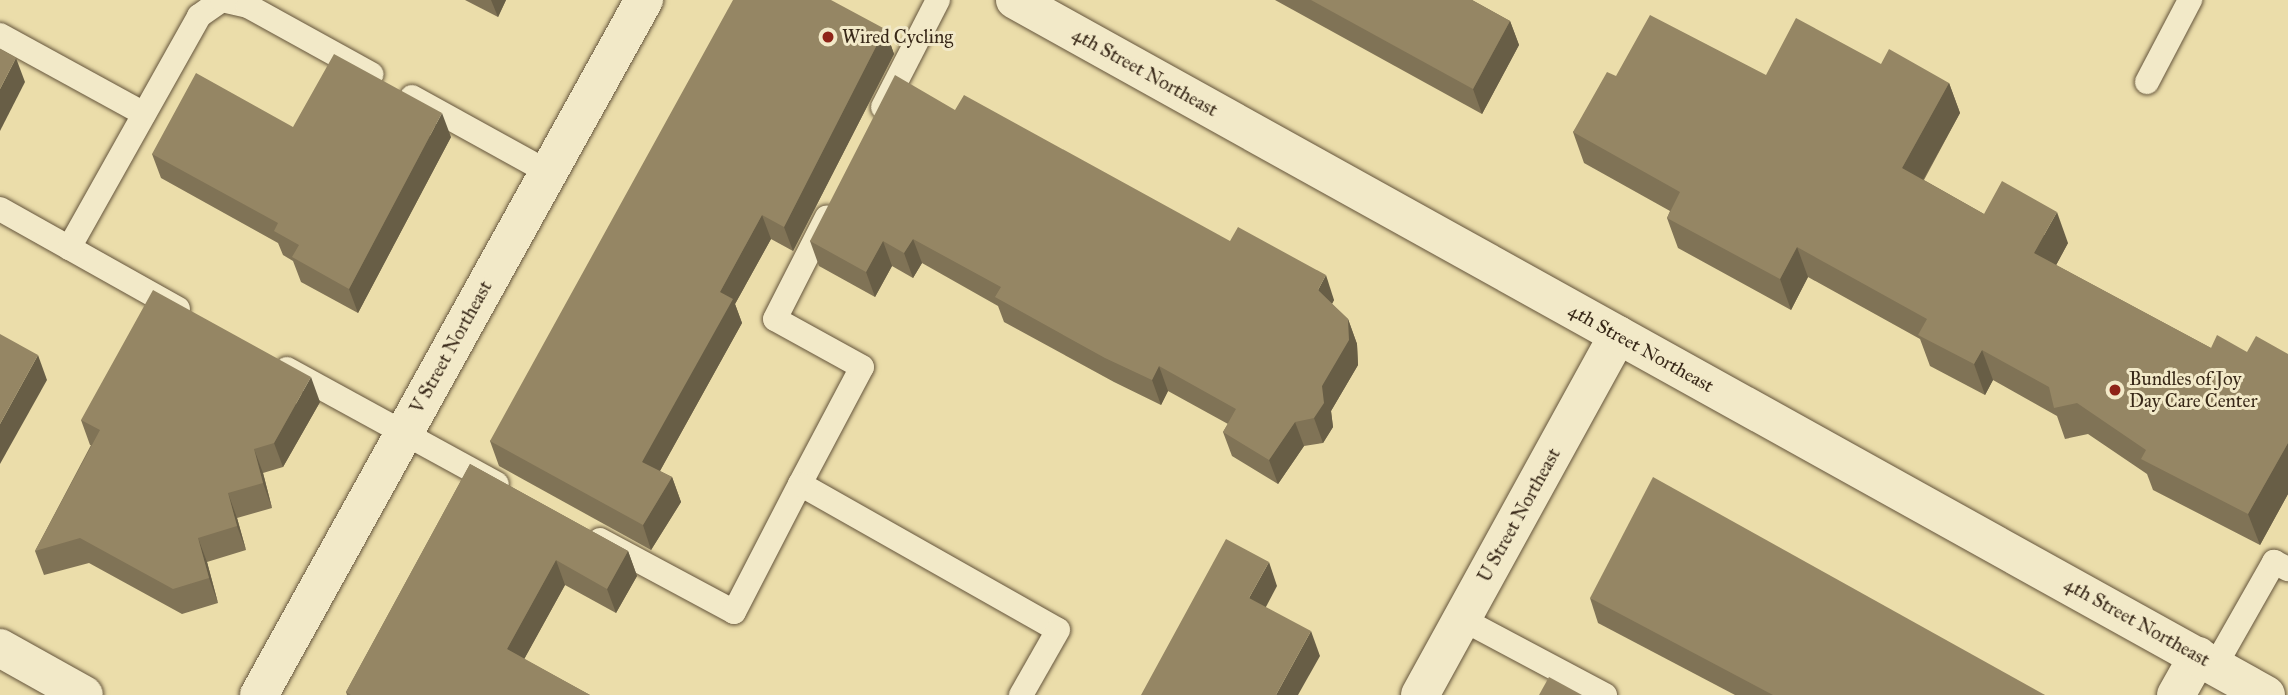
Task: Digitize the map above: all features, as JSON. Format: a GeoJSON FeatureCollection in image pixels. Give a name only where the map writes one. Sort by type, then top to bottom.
{"type":"FeatureCollection","features":[{"type":"Feature","properties":{"kind":"street","name":"V Street Northeast"},"geometry":{"type":"LineString","coordinates":[[259,695],[643,0]]}},
{"type":"Feature","properties":{"kind":"street","name":"4th Street Northeast"},"geometry":{"type":"LineString","coordinates":[[1015,0],[2266,695]]}},
{"type":"Feature","properties":{"kind":"street","name":"U Street Northeast"},"geometry":{"type":"LineString","coordinates":[[1420,695],[1618,335]]}},
{"type":"Feature","properties":{"kind":"street"},"geometry":{"type":"LineString","coordinates":[[0,648],[84,695]]}},
{"type":"Feature","properties":{"kind":"street"},"geometry":{"type":"LineString","coordinates":[[2176,695],[2206,661]]}},
{"type":"Feature","properties":{"kind":"lane"},"geometry":{"type":"LineString","coordinates":[[69,248],[199,16],[222,0],[248,6],[548,172]]}},
{"type":"Feature","properties":{"kind":"lane"},"geometry":{"type":"LineString","coordinates":[[870,132],[938,0]]}},
{"type":"Feature","properties":{"kind":"lane"},"geometry":{"type":"LineString","coordinates":[[2147,82],[2190,0]]}},
{"type":"Feature","properties":{"kind":"lane"},"geometry":{"type":"LineString","coordinates":[[0,36],[144,114]]}},
{"type":"Feature","properties":{"kind":"lane"},"geometry":{"type":"LineString","coordinates":[[575,526],[734,612],[862,368],[775,319],[838,195]]}},
{"type":"Feature","properties":{"kind":"lane"},"geometry":{"type":"LineString","coordinates":[[0,209],[203,322]]}},
{"type":"Feature","properties":{"kind":"lane"},"geometry":{"type":"LineString","coordinates":[[263,356],[526,500]]}},
{"type":"Feature","properties":{"kind":"lane"},"geometry":{"type":"LineString","coordinates":[[800,484],[1058,630],[1021,695]]}},
{"type":"Feature","properties":{"kind":"lane"},"geometry":{"type":"LineString","coordinates":[[2206,661],[2274,562],[2288,569]]}},
{"type":"Feature","properties":{"kind":"lane"},"geometry":{"type":"LineString","coordinates":[[1462,619],[1605,695]]}},
{"type":"Feature","properties":{"kind":"building"},"geometry":{"type":"Polygon","coordinates":[[[733,0],[831,0],[885,29],[784,227],[762,215],[720,292],[733,299],[642,462],[672,477],[643,525],[490,441],[733,0]]]}},
{"type":"Feature","properties":{"kind":"building"},"geometry":{"type":"Polygon","coordinates":[[[1311,0],[1472,0],[1510,21],[1473,89],[1311,0]]]}},
{"type":"Feature","properties":{"kind":"building"},"geometry":{"type":"Polygon","coordinates":[[[1650,15],[1766,75],[1796,18],[1881,64],[1889,49],[1949,83],[1902,168],[1984,214],[2002,181],[2057,212],[2034,253],[2211,348],[2217,335],[2247,352],[2256,336],[2288,354],[2288,443],[2248,514],[2141,459],[2146,450],[2077,403],[2054,408],[2049,387],[1982,350],[1974,364],[1918,335],[1927,319],[1797,247],[1780,279],[1667,218],[1680,192],[1573,132],[1607,72],[1616,76],[1650,15]]]}},
{"type":"Feature","properties":{"kind":"building"},"geometry":{"type":"Polygon","coordinates":[[[0,49],[16,58],[0,89],[0,49]]]}},
{"type":"Feature","properties":{"kind":"building"},"geometry":{"type":"Polygon","coordinates":[[[334,54],[442,113],[349,289],[292,257],[299,245],[274,231],[278,223],[152,154],[196,73],[293,127],[334,54]]]}},
{"type":"Feature","properties":{"kind":"building"},"geometry":{"type":"Polygon","coordinates":[[[895,75],[955,110],[964,95],[1230,241],[1238,227],[1326,275],[1318,290],[1348,319],[1349,340],[1322,386],[1324,403],[1314,418],[1295,422],[1269,460],[1223,432],[1236,409],[1159,366],[1152,380],[1105,358],[995,297],[1001,287],[913,239],[904,253],[883,241],[866,272],[810,241],[895,75]]]}},
{"type":"Feature","properties":{"kind":"building"},"geometry":{"type":"Polygon","coordinates":[[[153,290],[311,377],[274,443],[254,449],[263,483],[228,493],[237,526],[198,538],[209,578],[173,589],[80,538],[35,551],[100,430],[81,420],[153,290]]]}},
{"type":"Feature","properties":{"kind":"building"},"geometry":{"type":"Polygon","coordinates":[[[0,334],[38,355],[0,424],[0,334]]]}},
{"type":"Feature","properties":{"kind":"building"},"geometry":{"type":"Polygon","coordinates":[[[470,464],[628,551],[607,589],[556,560],[507,649],[590,695],[351,695],[346,692],[470,464]]]}},
{"type":"Feature","properties":{"kind":"building"},"geometry":{"type":"Polygon","coordinates":[[[1653,477],[2045,695],[1773,695],[1590,598],[1653,477]]]}},
{"type":"Feature","properties":{"kind":"building"},"geometry":{"type":"Polygon","coordinates":[[[1226,539],[1269,562],[1249,598],[1311,631],[1276,695],[1141,695],[1226,539]]]}},
{"type":"Feature","properties":{"kind":"building"},"geometry":{"type":"Polygon","coordinates":[[[1549,677],[1582,695],[1539,695],[1549,677]]]}},
{"type":"Feature","properties":{"kind":"place","name":"Wired Cycling"},"geometry":{"type":"Point","coordinates":[828,37]}},
{"type":"Feature","properties":{"kind":"place","name":"Bundles of Joy Day Care Center"},"geometry":{"type":"Point","coordinates":[2115,390]}}]}
